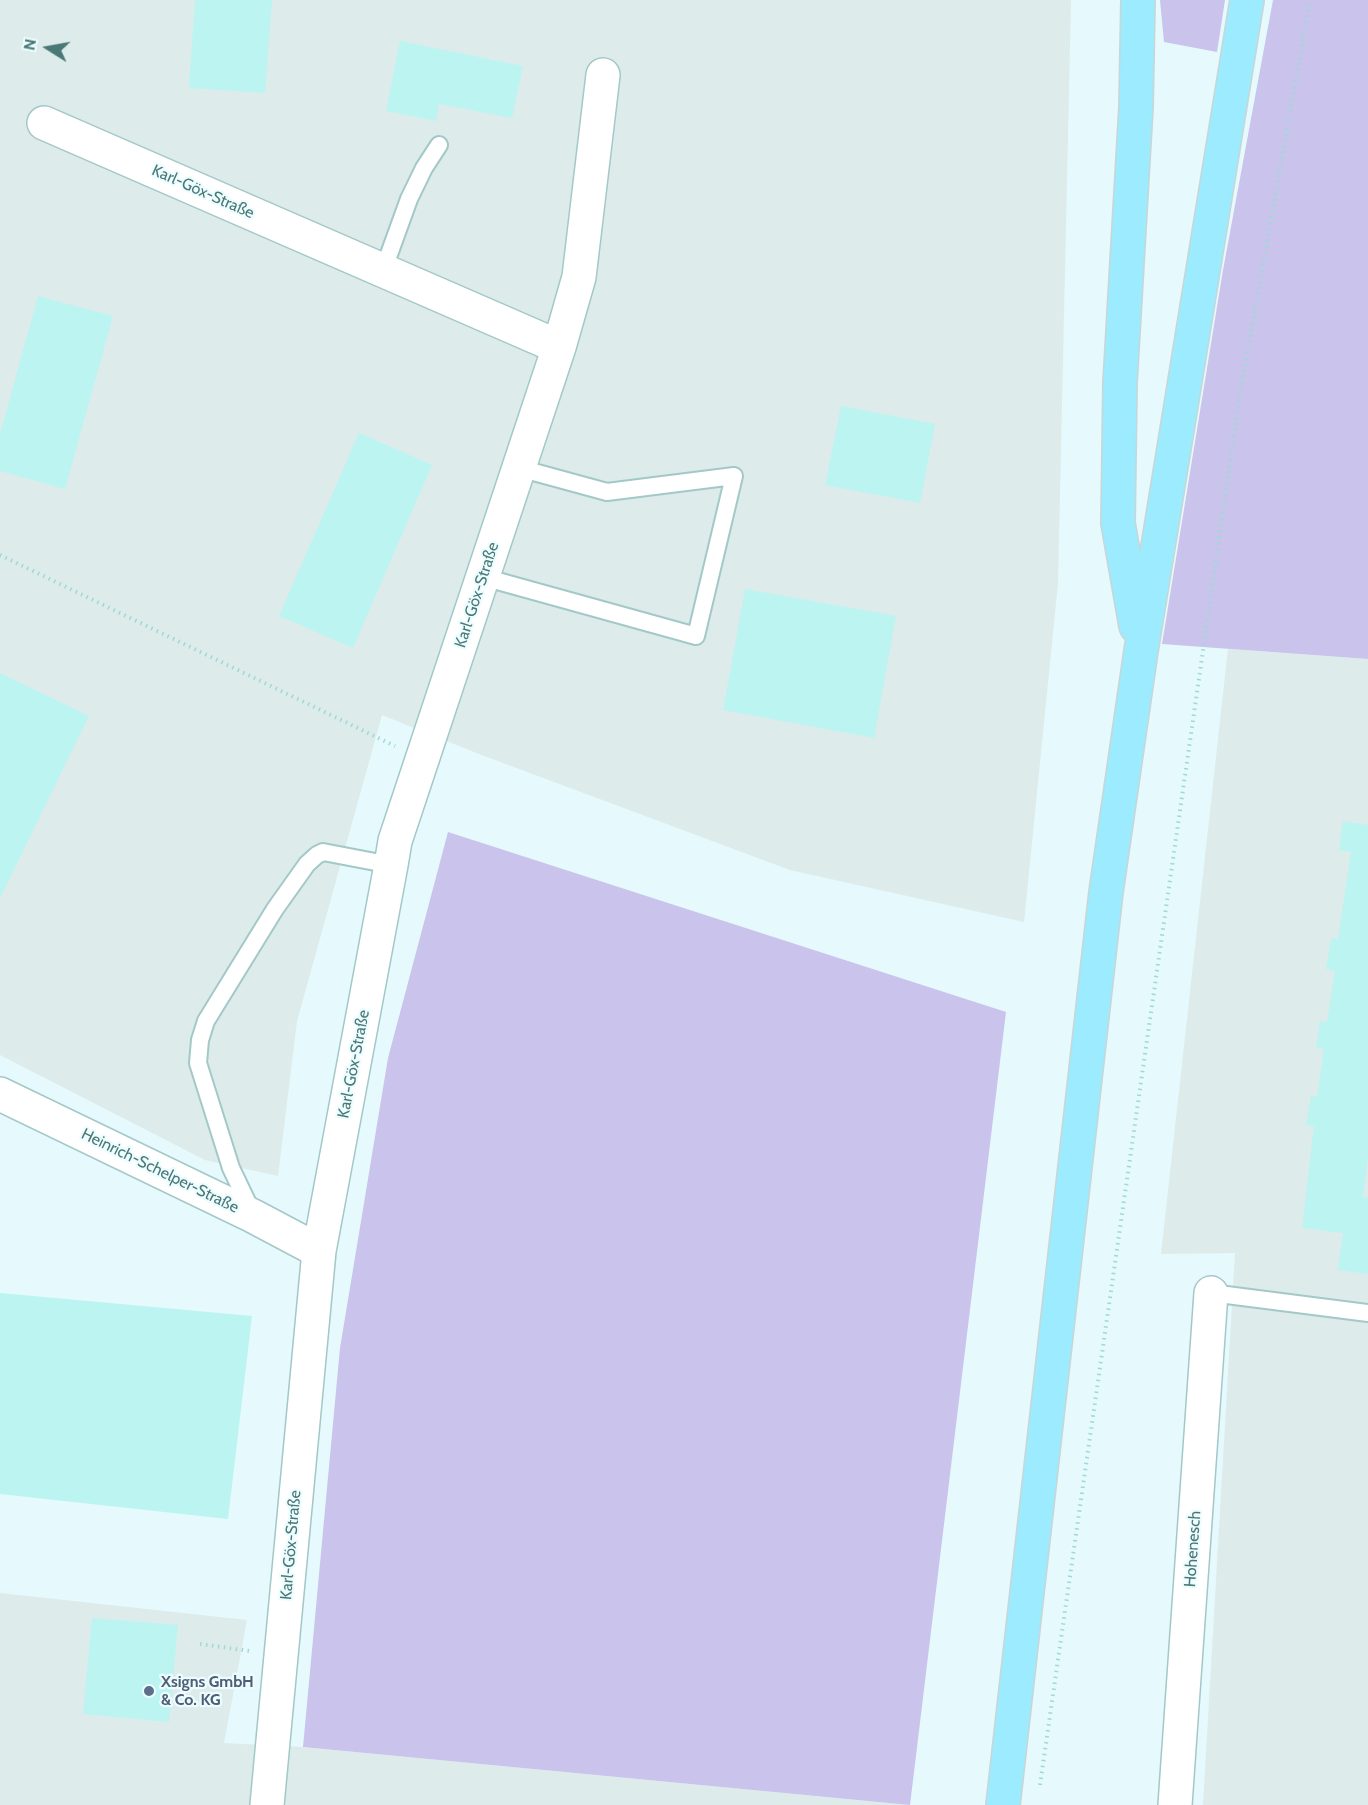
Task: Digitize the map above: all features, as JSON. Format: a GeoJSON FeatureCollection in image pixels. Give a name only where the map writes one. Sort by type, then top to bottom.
{"type":"FeatureCollection","features":[{"type":"Feature","properties":{"kind":"main road"},"geometry":{"type":"LineString","coordinates":[[1138,0],[1136,108],[1120,383],[1118,523],[1141,651]]}},
{"type":"Feature","properties":{"kind":"main road"},"geometry":{"type":"LineString","coordinates":[[1003,1805],[1106,892],[1141,651],[1246,0]]}},
{"type":"Feature","properties":{"kind":"street","name":"Karl-Göx-Straße"},"geometry":{"type":"LineString","coordinates":[[267,1805],[319,1251],[391,865],[396,841],[422,759],[559,347],[579,277],[603,75]]}},
{"type":"Feature","properties":{"kind":"street","name":"Karl-Göx-Straße"},"geometry":{"type":"LineString","coordinates":[[45,123],[559,347]]}},
{"type":"Feature","properties":{"kind":"street","name":"Heinrich-Schelper-Straße"},"geometry":{"type":"LineString","coordinates":[[0,1094],[253,1216],[319,1251]]}},
{"type":"Feature","properties":{"kind":"street","name":"Hohenesch"},"geometry":{"type":"LineString","coordinates":[[1175,1805],[1211,1293]]}},
{"type":"Feature","properties":{"kind":"lane"},"geometry":{"type":"LineString","coordinates":[[383,271],[410,199],[424,168],[439,145]]}},
{"type":"Feature","properties":{"kind":"lane"},"geometry":{"type":"LineString","coordinates":[[483,577],[696,636],[734,476],[607,492],[519,468]]}},
{"type":"Feature","properties":{"kind":"lane"},"geometry":{"type":"LineString","coordinates":[[253,1216],[231,1168],[198,1063],[200,1040],[206,1021],[275,909],[317,855],[323,852],[391,865]]}},
{"type":"Feature","properties":{"kind":"lane"},"geometry":{"type":"LineString","coordinates":[[1211,1293],[1368,1313]]}},
{"type":"Feature","properties":{"kind":"path"},"geometry":{"type":"LineString","coordinates":[[1039,1793],[1238,412],[1310,0]]}},
{"type":"Feature","properties":{"kind":"path"},"geometry":{"type":"LineString","coordinates":[[0,555],[422,759]]}},
{"type":"Feature","properties":{"kind":"path"},"geometry":{"type":"LineString","coordinates":[[200,1644],[281,1655]]}},
{"type":"Feature","properties":{"kind":"shaded area"},"geometry":{"type":"Polygon","coordinates":[[[0,0],[1071,0],[1058,583],[1024,922],[790,870],[479,754],[382,715],[297,1021],[278,1176],[205,1160],[0,1055],[0,0]]]}},
{"type":"Feature","properties":{"kind":"shaded area"},"geometry":{"type":"Polygon","coordinates":[[[1160,0],[1225,0],[1217,52],[1164,42],[1160,0]]]}},
{"type":"Feature","properties":{"kind":"shaded area"},"geometry":{"type":"Polygon","coordinates":[[[1273,0],[1368,0],[1368,659],[1162,644],[1223,270],[1273,0]]]}},
{"type":"Feature","properties":{"kind":"shaded area"},"geometry":{"type":"Polygon","coordinates":[[[1228,649],[1368,659],[1368,1805],[1203,1805],[1235,1253],[1161,1254],[1228,649]]]}},
{"type":"Feature","properties":{"kind":"shaded area"},"geometry":{"type":"Polygon","coordinates":[[[448,832],[1006,1012],[910,1805],[303,1747],[340,1348],[388,1058],[448,832]]]}},
{"type":"Feature","properties":{"kind":"shaded area"},"geometry":{"type":"Polygon","coordinates":[[[0,1593],[247,1620],[224,1743],[303,1747],[910,1805],[0,1805],[0,1593]]]}},
{"type":"Feature","properties":{"kind":"building"},"geometry":{"type":"Polygon","coordinates":[[[195,0],[272,0],[265,93],[189,88],[195,0]]]}},
{"type":"Feature","properties":{"kind":"building"},"geometry":{"type":"Polygon","coordinates":[[[400,41],[523,66],[512,118],[439,104],[436,121],[386,111],[400,41]]]}},
{"type":"Feature","properties":{"kind":"building"},"geometry":{"type":"Polygon","coordinates":[[[38,296],[113,316],[65,489],[0,471],[0,434],[38,296]]]}},
{"type":"Feature","properties":{"kind":"building"},"geometry":{"type":"Polygon","coordinates":[[[841,406],[935,424],[920,503],[825,485],[841,406]]]}},
{"type":"Feature","properties":{"kind":"building"},"geometry":{"type":"Polygon","coordinates":[[[359,433],[432,465],[353,648],[279,616],[359,433]]]}},
{"type":"Feature","properties":{"kind":"building"},"geometry":{"type":"Polygon","coordinates":[[[745,589],[896,616],[874,738],[723,710],[745,589]]]}},
{"type":"Feature","properties":{"kind":"building"},"geometry":{"type":"Polygon","coordinates":[[[0,673],[89,716],[0,898],[0,673]]]}},
{"type":"Feature","properties":{"kind":"building"},"geometry":{"type":"Polygon","coordinates":[[[1343,821],[1368,825],[1368,1159],[1363,1197],[1368,1197],[1368,1274],[1338,1270],[1343,1233],[1302,1228],[1314,1126],[1306,1125],[1311,1096],[1317,1097],[1324,1049],[1316,1048],[1320,1021],[1327,1022],[1335,971],[1326,969],[1331,938],[1338,939],[1351,852],[1339,850],[1343,821]]]}},
{"type":"Feature","properties":{"kind":"building"},"geometry":{"type":"Polygon","coordinates":[[[0,1293],[252,1316],[228,1519],[0,1494],[0,1293]]]}},
{"type":"Feature","properties":{"kind":"building"},"geometry":{"type":"Polygon","coordinates":[[[92,1618],[178,1625],[169,1722],[83,1714],[92,1618]]]}},
{"type":"Feature","properties":{"kind":"place","name":"Xsigns GmbH & Co. KG"},"geometry":{"type":"Point","coordinates":[149,1691]}}]}
